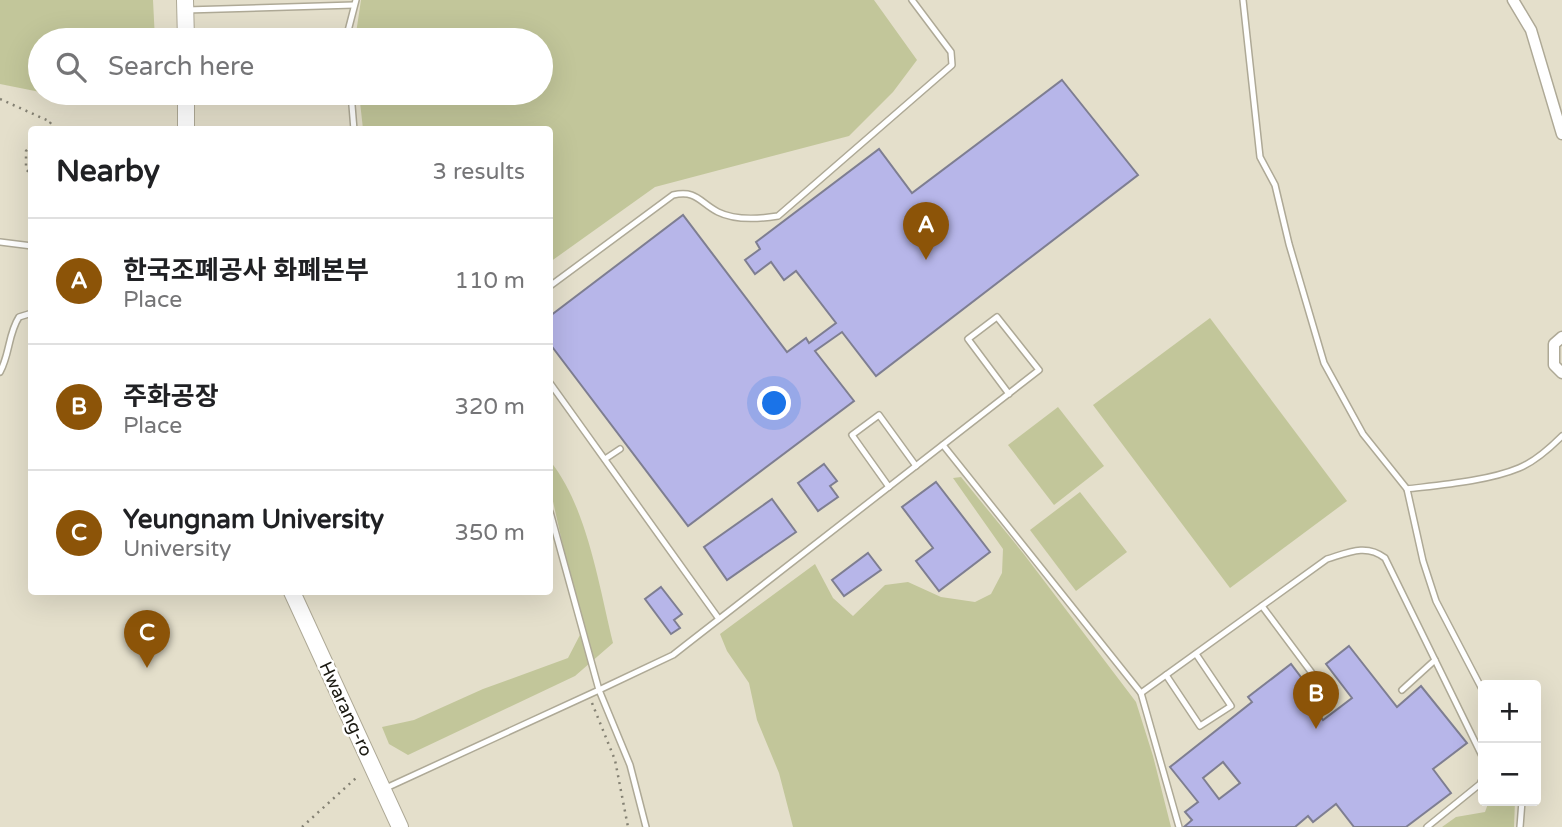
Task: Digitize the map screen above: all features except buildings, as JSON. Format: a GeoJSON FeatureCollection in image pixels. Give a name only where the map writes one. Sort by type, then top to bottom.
{"type":"FeatureCollection","features":[{"type":"Feature","properties":{"kind":"street"},"geometry":{"type":"LineString","coordinates":[[1513,0],[1531,30],[1562,134]]}},
{"type":"Feature","properties":{"kind":"street"},"geometry":{"type":"LineString","coordinates":[[185,5],[186,28]]}},
{"type":"Feature","properties":{"kind":"street"},"geometry":{"type":"LineString","coordinates":[[186,105],[186,126]]}},
{"type":"Feature","properties":{"kind":"street"},"geometry":{"type":"LineString","coordinates":[[1562,337],[1554,344],[1555,365],[1562,373]]}},
{"type":"Feature","properties":{"kind":"street","name":"Hwarang-ro"},"geometry":{"type":"LineString","coordinates":[[293,595],[400,827]]}},
{"type":"Feature","properties":{"kind":"lane"},"geometry":{"type":"LineString","coordinates":[[553,284],[673,195],[685,192],[700,198],[718,212],[734,217],[758,219],[778,216],[952,65],[951,52],[912,0]]}},
{"type":"Feature","properties":{"kind":"lane"},"geometry":{"type":"LineString","coordinates":[[1243,0],[1260,158],[1275,185],[1289,244],[1324,363],[1363,434],[1407,489],[1423,561],[1436,601],[1478,681]]}},
{"type":"Feature","properties":{"kind":"lane"},"geometry":{"type":"LineString","coordinates":[[185,5],[355,3],[349,28]]}},
{"type":"Feature","properties":{"kind":"lane"},"geometry":{"type":"LineString","coordinates":[[352,105],[354,126]]}},
{"type":"Feature","properties":{"kind":"lane"},"geometry":{"type":"LineString","coordinates":[[0,242],[28,246]]}},
{"type":"Feature","properties":{"kind":"lane"},"geometry":{"type":"LineString","coordinates":[[0,372],[8,358],[12,328],[19,317],[28,314]]}},
{"type":"Feature","properties":{"kind":"lane"},"geometry":{"type":"LineString","coordinates":[[383,789],[673,655],[889,486],[916,466],[1009,394],[1039,370],[997,317],[968,339],[1009,394]]}},
{"type":"Feature","properties":{"kind":"lane"},"geometry":{"type":"LineString","coordinates":[[553,387],[719,619]]}},
{"type":"Feature","properties":{"kind":"lane"},"geometry":{"type":"LineString","coordinates":[[889,486],[852,435],[879,415],[916,466]]}},
{"type":"Feature","properties":{"kind":"lane"},"geometry":{"type":"LineString","coordinates":[[1407,489],[1462,482],[1520,468],[1562,436]]}},
{"type":"Feature","properties":{"kind":"lane"},"geometry":{"type":"LineString","coordinates":[[943,445],[1141,693],[1179,827]]}},
{"type":"Feature","properties":{"kind":"lane"},"geometry":{"type":"LineString","coordinates":[[605,460],[620,449]]}},
{"type":"Feature","properties":{"kind":"lane"},"geometry":{"type":"LineString","coordinates":[[553,523],[599,690],[630,765],[646,827]]}},
{"type":"Feature","properties":{"kind":"lane"},"geometry":{"type":"LineString","coordinates":[[1141,693],[1327,559],[1362,549],[1377,551],[1385,558],[1478,748]]}},
{"type":"Feature","properties":{"kind":"lane"},"geometry":{"type":"LineString","coordinates":[[1262,606],[1329,696]]}},
{"type":"Feature","properties":{"kind":"lane"},"geometry":{"type":"LineString","coordinates":[[1166,674],[1200,726],[1231,706],[1196,653]]}},
{"type":"Feature","properties":{"kind":"lane"},"geometry":{"type":"LineString","coordinates":[[1402,690],[1436,660]]}},
{"type":"Feature","properties":{"kind":"lane"},"geometry":{"type":"LineString","coordinates":[[1427,827],[1478,786]]}},
{"type":"Feature","properties":{"kind":"lane"},"geometry":{"type":"LineString","coordinates":[[1520,827],[1522,806]]}},
{"type":"Feature","properties":{"kind":"path"},"geometry":{"type":"LineString","coordinates":[[0,99],[51,122],[48,126]]}},
{"type":"Feature","properties":{"kind":"path"},"geometry":{"type":"LineString","coordinates":[[28,149],[28,171]]}},
{"type":"Feature","properties":{"kind":"path"},"geometry":{"type":"LineString","coordinates":[[589,694],[615,760],[628,827]]}},
{"type":"Feature","properties":{"kind":"path"},"geometry":{"type":"LineString","coordinates":[[303,827],[356,778]]}},
{"type":"Feature","properties":{"kind":"green space"},"geometry":{"type":"Polygon","coordinates":[[[0,0],[153,0],[154,28],[28,28],[28,90],[0,84],[0,0]]]}},
{"type":"Feature","properties":{"kind":"green space"},"geometry":{"type":"Polygon","coordinates":[[[361,0],[874,0],[917,60],[893,92],[849,136],[655,187],[553,260],[553,126],[363,126],[360,105],[553,105],[553,28],[357,28],[361,0]]]}},
{"type":"Feature","properties":{"kind":"green space"},"geometry":{"type":"Polygon","coordinates":[[[1210,318],[1347,501],[1230,588],[1093,405],[1210,318]]]}},
{"type":"Feature","properties":{"kind":"green space"},"geometry":{"type":"Polygon","coordinates":[[[1058,407],[1104,466],[1054,505],[1008,445],[1058,407]]]}},
{"type":"Feature","properties":{"kind":"green space"},"geometry":{"type":"Polygon","coordinates":[[[553,465],[563,479],[583,523],[613,643],[575,676],[408,755],[389,744],[382,727],[414,720],[483,689],[568,658],[582,631],[553,501],[553,465]]]}},
{"type":"Feature","properties":{"kind":"green space"},"geometry":{"type":"Polygon","coordinates":[[[961,477],[1023,553],[1136,702],[1171,827],[793,827],[779,773],[757,720],[749,683],[727,651],[720,634],[815,564],[833,598],[853,616],[885,585],[908,582],[941,597],[975,602],[991,594],[1002,573],[1003,549],[953,478],[961,477]]]}},
{"type":"Feature","properties":{"kind":"green space"},"geometry":{"type":"Polygon","coordinates":[[[1080,492],[1127,552],[1076,591],[1030,530],[1080,492]]]}},
{"type":"Feature","properties":{"kind":"green space"},"geometry":{"type":"Polygon","coordinates":[[[1487,806],[1515,806],[1514,827],[1442,827],[1456,817],[1485,812],[1487,806]]]}},
{"type":"Feature","properties":{"kind":"place","name":"한국조폐공사 화폐본부"},"geometry":{"type":"Point","coordinates":[926,260]}},
{"type":"Feature","properties":{"kind":"place","name":"Yeungnam University"},"geometry":{"type":"Point","coordinates":[147,668]}},
{"type":"Feature","properties":{"kind":"place","name":"주화공장"},"geometry":{"type":"Point","coordinates":[1316,729]}}]}
